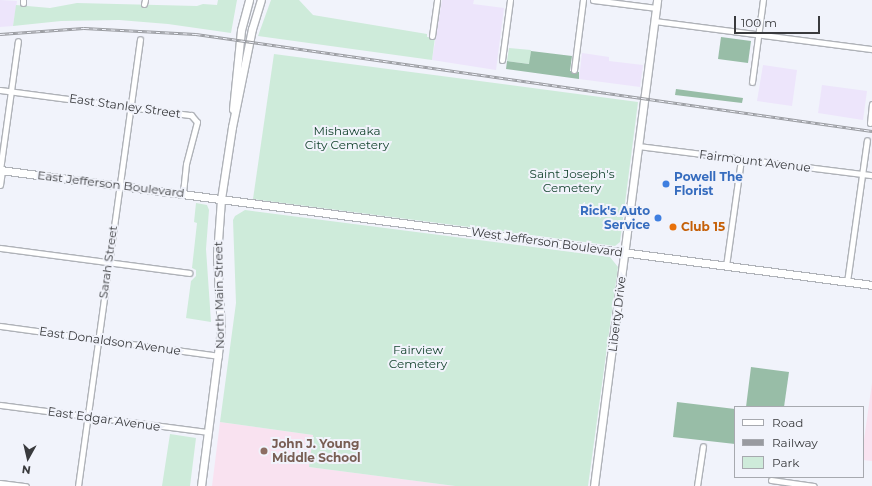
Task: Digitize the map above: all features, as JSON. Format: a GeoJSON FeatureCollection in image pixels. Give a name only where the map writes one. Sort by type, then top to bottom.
{"type":"FeatureCollection","features":[{"type":"Feature","properties":{"kind":"street","name":"North Main Street"},"geometry":{"type":"LineString","coordinates":[[232,127],[237,55],[249,0]]}},
{"type":"Feature","properties":{"kind":"street","name":"North Main Street"},"geometry":{"type":"LineString","coordinates":[[200,486],[222,330],[218,255],[221,199],[232,127],[261,0]]}},
{"type":"Feature","properties":{"kind":"street"},"geometry":{"type":"LineString","coordinates":[[432,36],[437,0]]}},
{"type":"Feature","properties":{"kind":"street"},"geometry":{"type":"LineString","coordinates":[[502,60],[510,0]]}},
{"type":"Feature","properties":{"kind":"street"},"geometry":{"type":"LineString","coordinates":[[574,70],[583,0]]}},
{"type":"Feature","properties":{"kind":"street"},"geometry":{"type":"LineString","coordinates":[[593,0],[656,8]]}},
{"type":"Feature","properties":{"kind":"street","name":"Liberty Drive"},"geometry":{"type":"LineString","coordinates":[[594,486],[657,0]]}},
{"type":"Feature","properties":{"kind":"street"},"geometry":{"type":"LineString","coordinates":[[752,82],[763,0]]}},
{"type":"Feature","properties":{"kind":"street"},"geometry":{"type":"LineString","coordinates":[[655,21],[872,49]]}},
{"type":"Feature","properties":{"kind":"street","name":"Sarah Street"},"geometry":{"type":"LineString","coordinates":[[78,486],[140,39]]}},
{"type":"Feature","properties":{"kind":"street"},"geometry":{"type":"LineString","coordinates":[[0,185],[18,41]]}},
{"type":"Feature","properties":{"kind":"street","name":"East Stanley Street"},"geometry":{"type":"LineString","coordinates":[[0,90],[194,117],[196,122],[194,142],[186,164],[182,194]]}},
{"type":"Feature","properties":{"kind":"street"},"geometry":{"type":"LineString","coordinates":[[870,123],[872,104]]}},
{"type":"Feature","properties":{"kind":"street"},"geometry":{"type":"LineString","coordinates":[[847,282],[867,140]]}},
{"type":"Feature","properties":{"kind":"street","name":"Fairmount Avenue"},"geometry":{"type":"LineString","coordinates":[[638,146],[872,175]]}},
{"type":"Feature","properties":{"kind":"street"},"geometry":{"type":"LineString","coordinates":[[726,266],[741,159]]}},
{"type":"Feature","properties":{"kind":"street","name":"East Jefferson Boulevard"},"geometry":{"type":"LineString","coordinates":[[1,170],[221,199]]}},
{"type":"Feature","properties":{"kind":"street","name":"West Jefferson Boulevard"},"geometry":{"type":"LineString","coordinates":[[221,199],[872,285]]}},
{"type":"Feature","properties":{"kind":"street"},"geometry":{"type":"LineString","coordinates":[[0,248],[190,273]]}},
{"type":"Feature","properties":{"kind":"street","name":"East Donaldson Avenue"},"geometry":{"type":"LineString","coordinates":[[0,326],[219,356]]}},
{"type":"Feature","properties":{"kind":"street","name":"East Edgar Avenue"},"geometry":{"type":"LineString","coordinates":[[0,405],[208,432]]}},
{"type":"Feature","properties":{"kind":"street"},"geometry":{"type":"LineString","coordinates":[[697,486],[702,446]]}},
{"type":"Feature","properties":{"kind":"street"},"geometry":{"type":"LineString","coordinates":[[771,480],[814,486]]}},
{"type":"Feature","properties":{"kind":"street"},"geometry":{"type":"LineString","coordinates":[[0,482],[26,486]]}},
{"type":"Feature","properties":{"kind":"shaded area"},"geometry":{"type":"Polygon","coordinates":[[[0,0],[17,1],[13,26],[0,27],[0,0]]]}},
{"type":"Feature","properties":{"kind":"shaded area"},"geometry":{"type":"Polygon","coordinates":[[[442,0],[474,0],[473,4],[504,8],[496,70],[432,60],[442,0]]]}},
{"type":"Feature","properties":{"kind":"shaded area"},"geometry":{"type":"Polygon","coordinates":[[[582,53],[609,57],[609,61],[643,65],[640,87],[579,79],[582,53]]]}},
{"type":"Feature","properties":{"kind":"shaded area"},"geometry":{"type":"Polygon","coordinates":[[[763,65],[797,70],[792,106],[757,101],[763,65]]]}},
{"type":"Feature","properties":{"kind":"shaded area"},"geometry":{"type":"Polygon","coordinates":[[[822,85],[867,91],[863,120],[818,113],[822,85]]]}},
{"type":"Feature","properties":{"kind":"shaded area"},"geometry":{"type":"Polygon","coordinates":[[[872,383],[872,461],[864,460],[864,440],[872,383]]]}},
{"type":"Feature","properties":{"kind":"shaded area","name":"John J. Young Middle School"},"geometry":{"type":"Polygon","coordinates":[[[220,422],[313,435],[309,467],[455,486],[212,486],[220,422]]]}},
{"type":"Feature","properties":{"kind":"green space"},"geometry":{"type":"Polygon","coordinates":[[[218,0],[237,0],[231,33],[168,24],[119,20],[61,21],[13,26],[16,5],[50,8],[77,3],[197,6],[203,4],[217,5],[218,0]]]}},
{"type":"Feature","properties":{"kind":"green space"},"geometry":{"type":"Polygon","coordinates":[[[271,0],[299,0],[313,15],[427,34],[427,37],[435,37],[432,60],[258,36],[271,0]]]}},
{"type":"Feature","properties":{"kind":"green space"},"geometry":{"type":"Polygon","coordinates":[[[721,37],[751,41],[748,63],[718,59],[721,37]]]}},
{"type":"Feature","properties":{"kind":"green space"},"geometry":{"type":"Polygon","coordinates":[[[509,48],[531,50],[530,64],[507,61],[509,48]]]}},
{"type":"Feature","properties":{"kind":"green space"},"geometry":{"type":"Polygon","coordinates":[[[531,51],[572,56],[570,71],[579,72],[579,79],[506,69],[507,61],[529,64],[531,51]]]}},
{"type":"Feature","properties":{"kind":"green space","name":"Mishawaka City Cemetery"},"geometry":{"type":"Polygon","coordinates":[[[274,54],[638,102],[620,242],[615,246],[253,199],[274,54]]]}},
{"type":"Feature","properties":{"kind":"green space"},"geometry":{"type":"Polygon","coordinates":[[[676,89],[743,98],[742,103],[675,95],[676,89]]]}},
{"type":"Feature","properties":{"kind":"green space"},"geometry":{"type":"Polygon","coordinates":[[[196,203],[207,205],[209,210],[206,249],[211,322],[186,318],[191,281],[196,276],[196,270],[192,268],[197,223],[194,222],[196,203]]]}},
{"type":"Feature","properties":{"kind":"green space","name":"Fairview Cemetery"},"geometry":{"type":"Polygon","coordinates":[[[245,210],[610,257],[618,267],[588,486],[455,486],[309,467],[313,435],[220,422],[236,303],[233,220],[235,216],[245,210]]]}},
{"type":"Feature","properties":{"kind":"green space"},"geometry":{"type":"Polygon","coordinates":[[[751,367],[789,372],[784,406],[746,406],[751,367]]]}},
{"type":"Feature","properties":{"kind":"green space"},"geometry":{"type":"Polygon","coordinates":[[[677,402],[734,409],[734,444],[673,437],[677,402]]]}},
{"type":"Feature","properties":{"kind":"green space"},"geometry":{"type":"Polygon","coordinates":[[[170,434],[196,438],[190,486],[162,486],[170,434]]]}},
{"type":"Feature","properties":{"kind":"railway"},"geometry":{"type":"LineString","coordinates":[[0,34],[84,28],[196,34],[872,131]]}},
{"type":"Feature","properties":{"kind":"place","name":"Powell The Florist"},"geometry":{"type":"Point","coordinates":[666,184]}},
{"type":"Feature","properties":{"kind":"place","name":"Rick's Auto Service"},"geometry":{"type":"Point","coordinates":[658,218]}},
{"type":"Feature","properties":{"kind":"place","name":"Club 15"},"geometry":{"type":"Point","coordinates":[673,227]}},
{"type":"Feature","properties":{"kind":"place","name":"John J. Young Middle School"},"geometry":{"type":"Point","coordinates":[264,451]}},
{"type":"Feature","properties":{"kind":"park label","name":"Saint Joseph's Cemetery"},"geometry":{"type":"Point","coordinates":[572,181]}}]}
